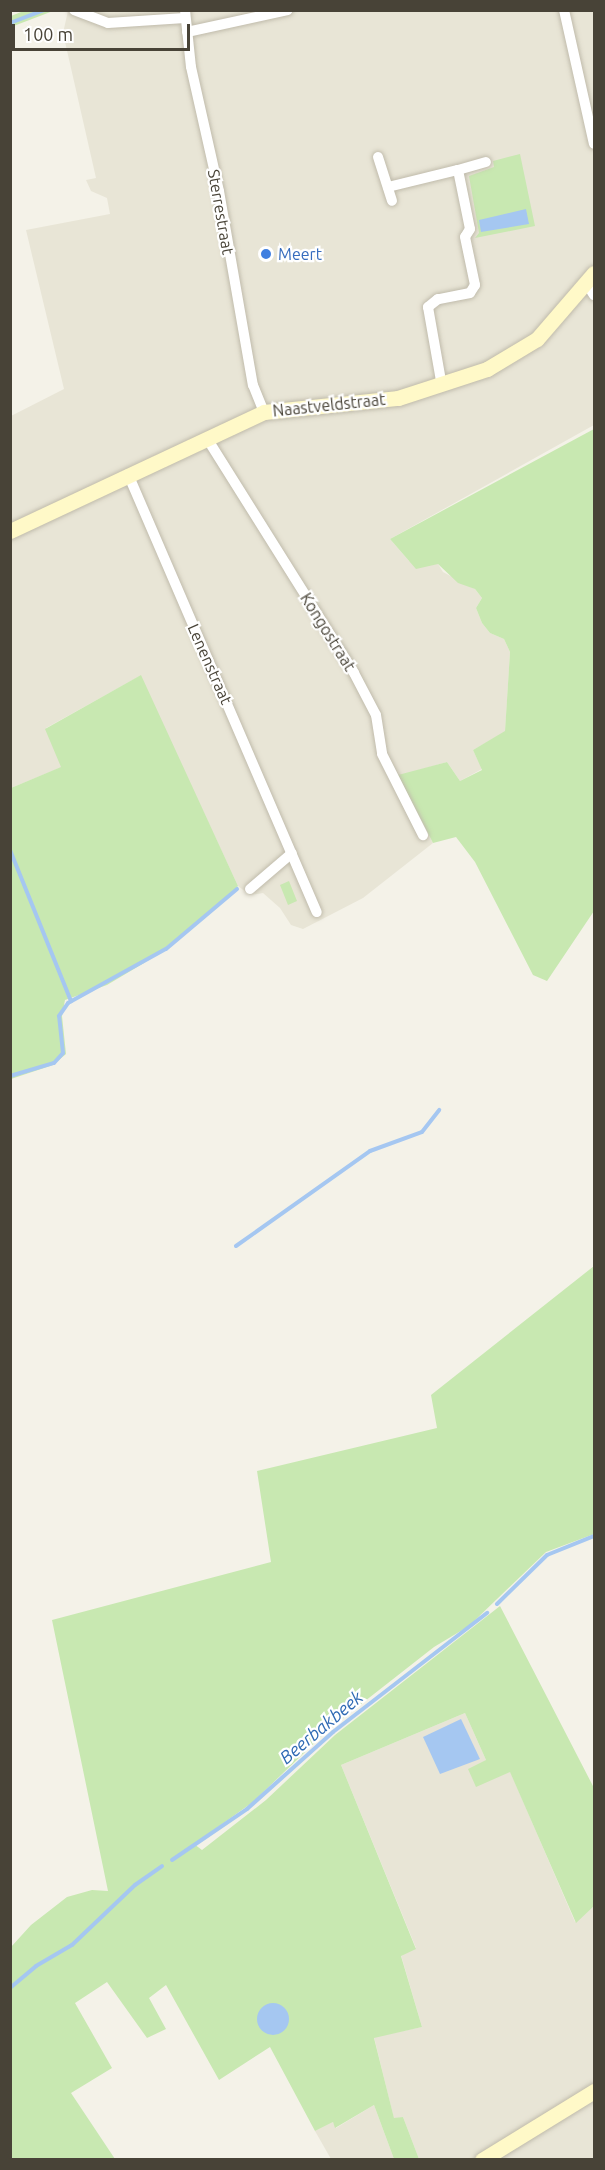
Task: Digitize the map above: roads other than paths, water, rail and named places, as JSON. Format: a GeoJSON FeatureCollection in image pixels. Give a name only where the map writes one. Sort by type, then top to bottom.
{"type":"FeatureCollection","features":[{"type":"Feature","properties":{"kind":"street"},"geometry":{"type":"LineString","coordinates":[[74,10],[108,23],[185,14]]}},
{"type":"Feature","properties":{"kind":"street"},"geometry":{"type":"LineString","coordinates":[[187,32],[288,10]]}},
{"type":"Feature","properties":{"kind":"street"},"geometry":{"type":"LineString","coordinates":[[564,10],[594,144]]}},
{"type":"Feature","properties":{"kind":"street","name":"Sterrestraat"},"geometry":{"type":"LineString","coordinates":[[185,14],[191,67],[219,191],[254,385],[264,412]]}},
{"type":"Feature","properties":{"kind":"street"},"geometry":{"type":"LineString","coordinates":[[378,157],[393,201]]}},
{"type":"Feature","properties":{"kind":"street"},"geometry":{"type":"LineString","coordinates":[[388,187],[486,162]]}},
{"type":"Feature","properties":{"kind":"street"},"geometry":{"type":"LineString","coordinates":[[442,386],[428,307],[438,299],[470,293],[475,285],[465,237],[470,228],[458,170]]}},
{"type":"Feature","properties":{"kind":"street","name":"Naastveldstraat"},"geometry":{"type":"LineString","coordinates":[[10,531],[264,412],[398,398],[442,386],[514,356],[537,339],[592,284]]}},
{"type":"Feature","properties":{"kind":"street","name":"Kongostraat"},"geometry":{"type":"LineString","coordinates":[[208,440],[354,672],[376,715],[382,754],[423,835]]}},
{"type":"Feature","properties":{"kind":"street","name":"Lenenstraat"},"geometry":{"type":"LineString","coordinates":[[128,474],[317,912]]}},
{"type":"Feature","properties":{"kind":"street"},"geometry":{"type":"LineString","coordinates":[[250,889],[291,853]]}},
{"type":"Feature","properties":{"kind":"street"},"geometry":{"type":"LineString","coordinates":[[482,2160],[594,2091]]}},
{"type":"Feature","properties":{"kind":"water"},"geometry":{"type":"Polygon","coordinates":[[[526,209],[529,224],[481,232],[479,220],[526,209]]]}},
{"type":"Feature","properties":{"kind":"water"},"geometry":{"type":"Polygon","coordinates":[[[461,1719],[480,1759],[440,1774],[423,1737],[461,1719]]]}},
{"type":"Feature","properties":{"kind":"water"},"geometry":{"type":"Polygon","coordinates":[[[273,2003],[285,2007],[289,2019],[285,2031],[273,2035],[261,2031],[257,2019],[261,2007],[273,2003]]]}},
{"type":"Feature","properties":{"kind":"waterway"},"geometry":{"type":"LineString","coordinates":[[10,23],[44,10]]}},
{"type":"Feature","properties":{"kind":"waterway"},"geometry":{"type":"LineString","coordinates":[[10,850],[71,1001]]}},
{"type":"Feature","properties":{"kind":"waterway"},"geometry":{"type":"LineString","coordinates":[[10,1076],[54,1063],[63,1053],[59,1016],[68,1003],[166,949],[237,889]]}},
{"type":"Feature","properties":{"kind":"waterway"},"geometry":{"type":"LineString","coordinates":[[236,1246],[370,1151],[422,1132],[439,1110]]}},
{"type":"Feature","properties":{"kind":"waterway","name":"Beerbakbeek"},"geometry":{"type":"LineString","coordinates":[[497,1604],[547,1555],[594,1536]]}},
{"type":"Feature","properties":{"kind":"waterway","name":"Beerbakbeek"},"geometry":{"type":"LineString","coordinates":[[172,1860],[247,1809],[333,1732],[487,1613]]}},
{"type":"Feature","properties":{"kind":"waterway","name":"Beerbakbeek"},"geometry":{"type":"LineString","coordinates":[[10,1988],[36,1966],[72,1945],[135,1885],[162,1866]]}},
{"type":"Feature","properties":{"kind":"place","name":"Meert"},"geometry":{"type":"Point","coordinates":[266,254]}}]}
